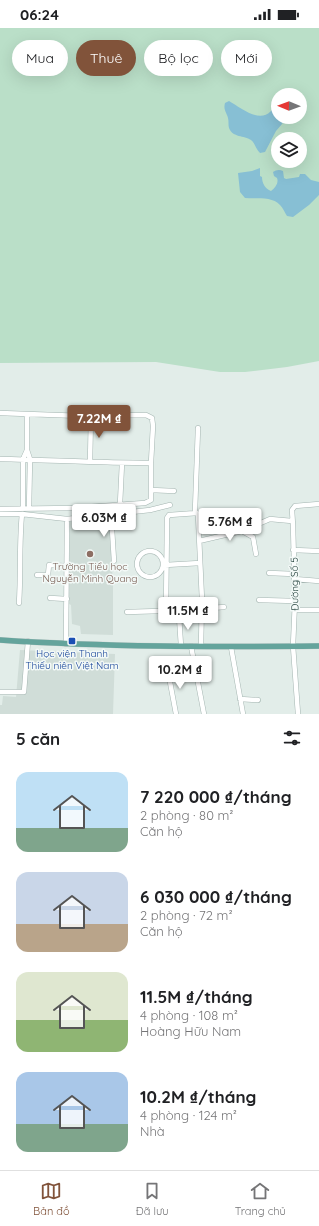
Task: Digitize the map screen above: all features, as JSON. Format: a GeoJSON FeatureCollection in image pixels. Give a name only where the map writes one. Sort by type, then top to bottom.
{"type":"FeatureCollection","features":[{"type":"Feature","properties":{"kind":"main road"},"geometry":{"type":"LineString","coordinates":[[0,640],[66,644],[231,647],[319,646]]}},
{"type":"Feature","properties":{"kind":"street"},"geometry":{"type":"LineString","coordinates":[[0,413],[91,416],[146,415],[152,418],[153,426],[151,500],[145,503],[74,508],[29,509],[0,514]]}},
{"type":"Feature","properties":{"kind":"street"},"geometry":{"type":"LineString","coordinates":[[19,602],[19,548],[23,511],[24,459],[27,450],[27,414]]}},
{"type":"Feature","properties":{"kind":"street"},"geometry":{"type":"LineString","coordinates":[[90,462],[91,416]]}},
{"type":"Feature","properties":{"kind":"street"},"geometry":{"type":"LineString","coordinates":[[198,428],[195,511],[198,516],[202,594],[201,646]]}},
{"type":"Feature","properties":{"kind":"street"},"geometry":{"type":"LineString","coordinates":[[27,450],[30,459],[29,509]]}},
{"type":"Feature","properties":{"kind":"street"},"geometry":{"type":"LineString","coordinates":[[0,459],[122,463],[151,462]]}},
{"type":"Feature","properties":{"kind":"street"},"geometry":{"type":"LineString","coordinates":[[120,504],[122,463]]}},
{"type":"Feature","properties":{"kind":"street"},"geometry":{"type":"LineString","coordinates":[[151,490],[174,491]]}},
{"type":"Feature","properties":{"kind":"street"},"geometry":{"type":"LineString","coordinates":[[199,541],[242,531],[270,520],[292,521],[292,510],[295,506],[319,504]]}},
{"type":"Feature","properties":{"kind":"street"},"geometry":{"type":"LineString","coordinates":[[0,509],[23,511],[67,519],[111,513],[150,510],[170,505]]}},
{"type":"Feature","properties":{"kind":"street"},"geometry":{"type":"LineString","coordinates":[[111,513],[114,561]]}},
{"type":"Feature","properties":{"kind":"street"},"geometry":{"type":"LineString","coordinates":[[166,611],[165,565],[167,518],[169,515],[197,513]]}},
{"type":"Feature","properties":{"kind":"street"},"geometry":{"type":"LineString","coordinates":[[66,644],[67,519]]}},
{"type":"Feature","properties":{"kind":"street","name":"Đường Số 5"},"geometry":{"type":"LineString","coordinates":[[292,521],[295,601],[293,646],[298,714]]}},
{"type":"Feature","properties":{"kind":"street"},"geometry":{"type":"LineString","coordinates":[[242,531],[253,536],[256,554]]}},
{"type":"Feature","properties":{"kind":"street"},"geometry":{"type":"LineString","coordinates":[[293,550],[319,551]]}},
{"type":"Feature","properties":{"kind":"street"},"geometry":{"type":"LineString","coordinates":[[165,565],[160,555],[150,551],[141,554],[136,563],[140,573],[149,577],[158,574],[165,565],[200,563]]}},
{"type":"Feature","properties":{"kind":"street"},"geometry":{"type":"LineString","coordinates":[[37,575],[48,575],[49,565],[66,566]]}},
{"type":"Feature","properties":{"kind":"street"},"geometry":{"type":"LineString","coordinates":[[269,573],[294,574]]}},
{"type":"Feature","properties":{"kind":"street"},"geometry":{"type":"LineString","coordinates":[[294,580],[319,581]]}},
{"type":"Feature","properties":{"kind":"street"},"geometry":{"type":"LineString","coordinates":[[50,598],[66,599]]}},
{"type":"Feature","properties":{"kind":"street"},"geometry":{"type":"LineString","coordinates":[[259,600],[295,601]]}},
{"type":"Feature","properties":{"kind":"street"},"geometry":{"type":"LineString","coordinates":[[201,609],[224,607]]}},
{"type":"Feature","properties":{"kind":"street"},"geometry":{"type":"LineString","coordinates":[[128,612],[192,610]]}},
{"type":"Feature","properties":{"kind":"street"},"geometry":{"type":"LineString","coordinates":[[295,610],[319,610]]}},
{"type":"Feature","properties":{"kind":"street"},"geometry":{"type":"LineString","coordinates":[[180,616],[181,646]]}},
{"type":"Feature","properties":{"kind":"street"},"geometry":{"type":"LineString","coordinates":[[0,692],[24,692],[28,642]]}},
{"type":"Feature","properties":{"kind":"street"},"geometry":{"type":"LineString","coordinates":[[191,646],[204,714]]}},
{"type":"Feature","properties":{"kind":"street"},"geometry":{"type":"LineString","coordinates":[[231,647],[243,714]]}},
{"type":"Feature","properties":{"kind":"street"},"geometry":{"type":"LineString","coordinates":[[176,714],[170,682],[172,678],[197,678]]}},
{"type":"Feature","properties":{"kind":"street"},"geometry":{"type":"LineString","coordinates":[[240,699],[258,700]]}},
{"type":"Feature","properties":{"kind":"shaded area","name":"Trường Tiểu học Nguyễn Minh Quang"},"geometry":{"type":"Polygon","coordinates":[[[109,518],[113,585],[113,635],[81,634],[80,626],[72,624],[71,605],[69,604],[70,522],[109,518]]]}},
{"type":"Feature","properties":{"kind":"shaded area"},"geometry":{"type":"Polygon","coordinates":[[[20,650],[115,654],[113,714],[0,714],[0,705],[2,705],[3,696],[16,697],[20,650]]]}},
{"type":"Feature","properties":{"kind":"green space"},"geometry":{"type":"Polygon","coordinates":[[[0,28],[319,28],[319,361],[287,367],[245,372],[220,372],[156,362],[0,363],[0,28]]]}},
{"type":"Feature","properties":{"kind":"water"},"geometry":{"type":"Polygon","coordinates":[[[229,101],[255,115],[266,115],[271,111],[271,124],[282,124],[275,132],[271,132],[271,141],[265,152],[260,153],[251,140],[236,135],[231,131],[225,110],[225,103],[229,101]]]}},
{"type":"Feature","properties":{"kind":"water"},"geometry":{"type":"Polygon","coordinates":[[[260,168],[260,176],[262,177],[264,186],[271,191],[277,182],[277,178],[274,176],[273,172],[280,170],[283,171],[284,178],[286,179],[299,177],[300,174],[305,174],[311,180],[319,182],[319,195],[293,217],[287,216],[280,205],[273,200],[264,198],[245,198],[240,192],[238,173],[260,168]]]}},
{"type":"Feature","properties":{"kind":"place","name":"Trường Tiểu học Nguyễn Minh Quang"},"geometry":{"type":"Point","coordinates":[90,554]}},
{"type":"Feature","properties":{"kind":"place","name":"Học viện Thanh Thiếu niên Việt Nam"},"geometry":{"type":"Point","coordinates":[72,641]}}]}
